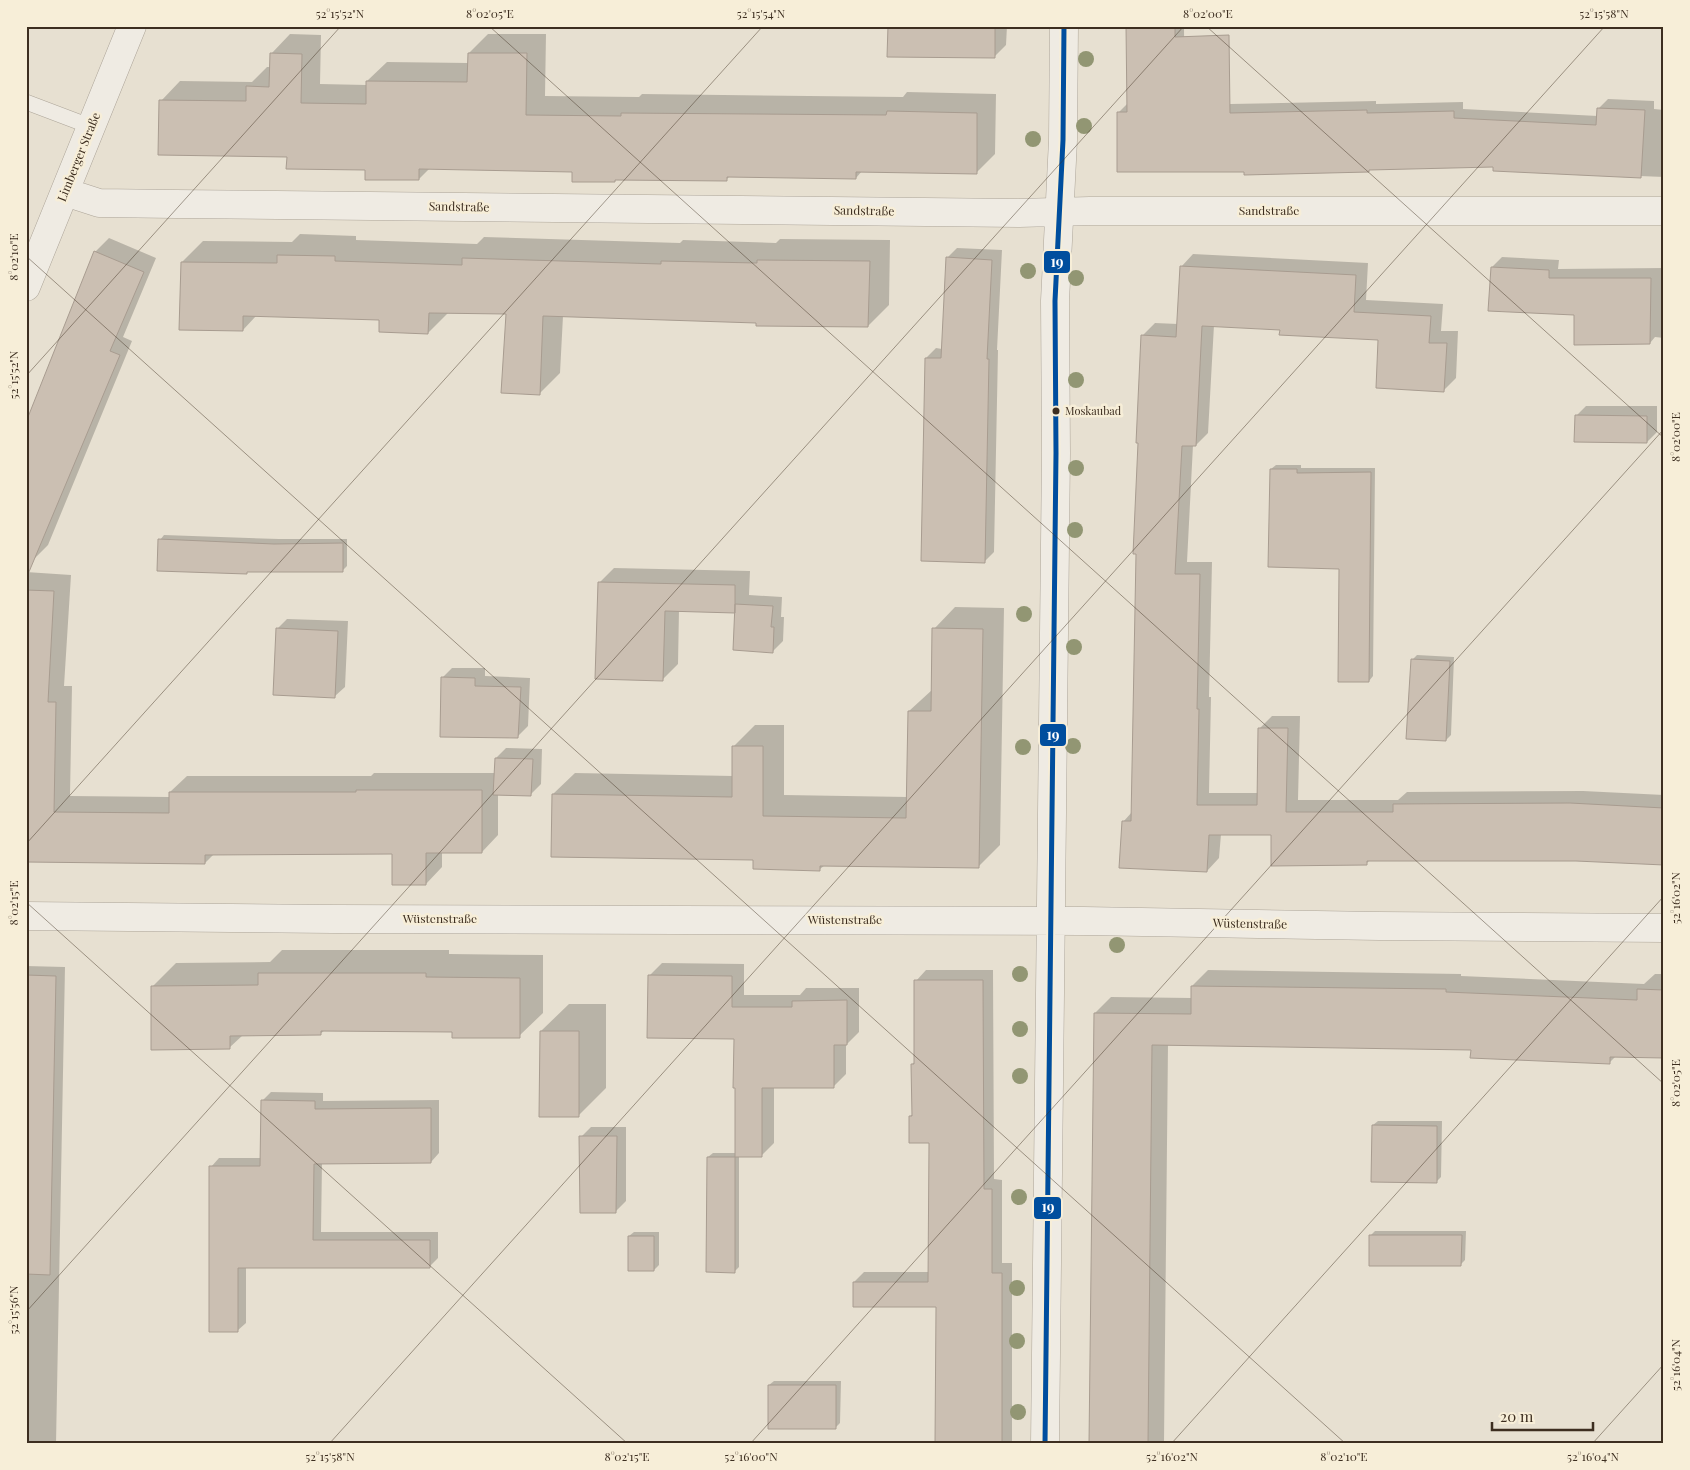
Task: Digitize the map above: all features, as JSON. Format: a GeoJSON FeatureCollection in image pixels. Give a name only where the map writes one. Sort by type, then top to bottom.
{"type":"FeatureCollection","features":[{"type":"Feature","properties":{"kind":"street","name":"Limberger Straße"},"geometry":{"type":"LineString","coordinates":[[26,287],[132,26]]}},
{"type":"Feature","properties":{"kind":"street"},"geometry":{"type":"LineString","coordinates":[[1045,1444],[1056,436],[1055,301],[1063,140],[1064,26]]}},
{"type":"Feature","properties":{"kind":"street","name":"Sandstraße"},"geometry":{"type":"LineString","coordinates":[[65,192],[99,203],[1059,212],[1664,211]]}},
{"type":"Feature","properties":{"kind":"street","name":"Wüstenstraße"},"geometry":{"type":"LineString","coordinates":[[26,916],[1051,921],[1664,928]]}},
{"type":"Feature","properties":{"kind":"lane"},"geometry":{"type":"LineString","coordinates":[[26,102],[92,127]]}},
{"type":"Feature","properties":{"kind":"building"},"geometry":{"type":"Polygon","coordinates":[[[888,26],[995,26],[995,58],[887,57],[888,26]]]}},
{"type":"Feature","properties":{"kind":"building"},"geometry":{"type":"Polygon","coordinates":[[[1126,26],[1175,26],[1175,37],[1229,35],[1230,113],[1367,110],[1367,113],[1454,111],[1454,118],[1596,125],[1597,108],[1645,110],[1641,178],[1493,171],[1493,167],[1244,175],[1244,172],[1117,172],[1117,112],[1127,112],[1126,26]]]}},
{"type":"Feature","properties":{"kind":"building"},"geometry":{"type":"Polygon","coordinates":[[[270,53],[302,54],[301,103],[366,104],[366,81],[467,82],[468,53],[527,53],[526,115],[621,116],[621,113],[886,115],[887,111],[977,113],[977,174],[856,172],[856,179],[727,177],[727,181],[615,180],[615,182],[572,182],[572,172],[419,169],[419,180],[365,180],[365,170],[286,169],[287,157],[158,155],[159,100],[246,101],[246,86],[269,87],[270,53]]]}},
{"type":"Feature","properties":{"kind":"building"},"geometry":{"type":"Polygon","coordinates":[[[94,251],[144,272],[110,351],[120,355],[26,579],[26,422],[94,251]]]}},
{"type":"Feature","properties":{"kind":"building"},"geometry":{"type":"Polygon","coordinates":[[[277,255],[335,256],[335,261],[462,265],[462,258],[661,264],[661,261],[757,263],[757,260],[870,261],[868,327],[756,326],[756,323],[543,316],[540,395],[501,393],[506,314],[429,313],[428,334],[379,332],[379,320],[243,316],[243,331],[179,330],[181,262],[277,263],[277,255]]]}},
{"type":"Feature","properties":{"kind":"building"},"geometry":{"type":"Polygon","coordinates":[[[946,257],[992,260],[987,359],[989,359],[985,563],[921,561],[925,358],[941,358],[946,257]]]}},
{"type":"Feature","properties":{"kind":"building"},"geometry":{"type":"Polygon","coordinates":[[[1180,266],[1356,275],[1354,312],[1431,316],[1429,343],[1447,343],[1444,392],[1376,388],[1378,340],[1279,335],[1280,330],[1202,326],[1196,446],[1182,446],[1175,574],[1200,574],[1197,805],[1257,805],[1258,728],[1288,728],[1286,812],[1393,812],[1393,804],[1570,803],[1664,808],[1664,865],[1576,861],[1367,861],[1367,865],[1271,866],[1271,835],[1209,835],[1207,872],[1119,868],[1122,821],[1131,821],[1136,554],[1133,554],[1141,335],[1176,337],[1180,266]]]}},
{"type":"Feature","properties":{"kind":"building"},"geometry":{"type":"Polygon","coordinates":[[[1491,267],[1549,270],[1549,278],[1651,278],[1650,344],[1574,345],[1574,315],[1488,311],[1491,267]]]}},
{"type":"Feature","properties":{"kind":"building"},"geometry":{"type":"Polygon","coordinates":[[[1575,415],[1647,416],[1647,443],[1574,442],[1575,415]]]}},
{"type":"Feature","properties":{"kind":"building"},"geometry":{"type":"Polygon","coordinates":[[[1270,469],[1297,469],[1297,473],[1371,472],[1369,682],[1338,682],[1339,569],[1268,567],[1270,469]]]}},
{"type":"Feature","properties":{"kind":"building"},"geometry":{"type":"Polygon","coordinates":[[[158,539],[274,544],[343,543],[343,572],[247,572],[247,574],[157,571],[158,539]]]}},
{"type":"Feature","properties":{"kind":"building"},"geometry":{"type":"Polygon","coordinates":[[[598,582],[735,585],[735,613],[665,611],[663,681],[595,679],[598,582]]]}},
{"type":"Feature","properties":{"kind":"building"},"geometry":{"type":"Polygon","coordinates":[[[26,590],[54,591],[48,702],[56,702],[54,812],[169,813],[169,792],[482,790],[482,853],[426,853],[426,885],[392,885],[392,854],[205,855],[205,864],[26,862],[26,590]]]}},
{"type":"Feature","properties":{"kind":"building"},"geometry":{"type":"Polygon","coordinates":[[[735,604],[773,606],[771,627],[774,627],[773,653],[733,650],[735,604]]]}},
{"type":"Feature","properties":{"kind":"building"},"geometry":{"type":"Polygon","coordinates":[[[276,628],[338,631],[335,698],[273,695],[276,628]]]}},
{"type":"Feature","properties":{"kind":"building"},"geometry":{"type":"Polygon","coordinates":[[[932,628],[983,629],[979,868],[820,866],[820,871],[753,869],[753,860],[551,857],[552,794],[732,797],[732,746],[763,746],[763,816],[906,818],[908,711],[931,711],[932,628]]]}},
{"type":"Feature","properties":{"kind":"building"},"geometry":{"type":"Polygon","coordinates":[[[1411,659],[1450,661],[1446,741],[1406,739],[1411,659]]]}},
{"type":"Feature","properties":{"kind":"building"},"geometry":{"type":"Polygon","coordinates":[[[441,677],[475,678],[475,686],[521,687],[518,738],[440,737],[441,677]]]}},
{"type":"Feature","properties":{"kind":"building"},"geometry":{"type":"Polygon","coordinates":[[[495,758],[533,759],[531,796],[493,795],[495,758]]]}},
{"type":"Feature","properties":{"kind":"building"},"geometry":{"type":"Polygon","coordinates":[[[258,973],[426,973],[426,977],[520,978],[520,1038],[452,1038],[452,1032],[321,1031],[321,1035],[230,1036],[230,1049],[151,1050],[151,986],[258,985],[258,973]]]}},
{"type":"Feature","properties":{"kind":"building"},"geometry":{"type":"Polygon","coordinates":[[[26,975],[56,976],[50,1275],[26,1274],[26,975]]]}},
{"type":"Feature","properties":{"kind":"building"},"geometry":{"type":"Polygon","coordinates":[[[648,975],[732,976],[732,1007],[792,1007],[792,1001],[847,1000],[847,1045],[834,1045],[834,1088],[762,1088],[762,1157],[735,1157],[734,1039],[647,1038],[648,975]]]}},
{"type":"Feature","properties":{"kind":"building"},"geometry":{"type":"Polygon","coordinates":[[[914,980],[983,980],[984,1189],[992,1189],[992,1273],[1002,1273],[1002,1443],[935,1443],[936,1307],[853,1307],[853,1282],[928,1282],[929,1143],[909,1143],[909,1116],[912,1116],[911,1064],[914,1064],[914,980]]]}},
{"type":"Feature","properties":{"kind":"building"},"geometry":{"type":"Polygon","coordinates":[[[1191,986],[1446,989],[1446,992],[1637,1000],[1637,989],[1664,990],[1664,1058],[1610,1057],[1610,1064],[1470,1058],[1471,1050],[1152,1045],[1148,1444],[1089,1444],[1094,1013],[1191,1014],[1191,986]]]}},
{"type":"Feature","properties":{"kind":"building"},"geometry":{"type":"Polygon","coordinates":[[[540,1031],[579,1031],[579,1117],[539,1117],[540,1031]]]}},
{"type":"Feature","properties":{"kind":"building"},"geometry":{"type":"Polygon","coordinates":[[[261,1100],[315,1101],[315,1109],[431,1108],[431,1163],[314,1164],[313,1240],[430,1240],[430,1268],[238,1268],[238,1332],[209,1332],[209,1166],[260,1166],[261,1100]]]}},
{"type":"Feature","properties":{"kind":"building"},"geometry":{"type":"Polygon","coordinates":[[[1372,1125],[1437,1126],[1437,1183],[1371,1182],[1372,1125]]]}},
{"type":"Feature","properties":{"kind":"building"},"geometry":{"type":"Polygon","coordinates":[[[579,1136],[617,1136],[616,1213],[580,1213],[579,1136]]]}},
{"type":"Feature","properties":{"kind":"building"},"geometry":{"type":"Polygon","coordinates":[[[707,1157],[735,1157],[735,1273],[706,1272],[707,1157]]]}},
{"type":"Feature","properties":{"kind":"building"},"geometry":{"type":"Polygon","coordinates":[[[1369,1235],[1462,1235],[1461,1266],[1369,1266],[1369,1235]]]}},
{"type":"Feature","properties":{"kind":"building"},"geometry":{"type":"Polygon","coordinates":[[[628,1236],[654,1236],[654,1271],[628,1271],[628,1236]]]}},
{"type":"Feature","properties":{"kind":"building"},"geometry":{"type":"Polygon","coordinates":[[[768,1385],[836,1385],[836,1429],[768,1429],[768,1385]]]}},
{"type":"Feature","properties":{"kind":"transit line","name":"19"},"geometry":{"type":"LineString","coordinates":[[1045,1444],[1056,453],[1055,301],[1063,140],[1064,26]]}},
{"type":"Feature","properties":{"kind":"place","name":"Moskaubad"},"geometry":{"type":"Point","coordinates":[1056,411]}}]}
